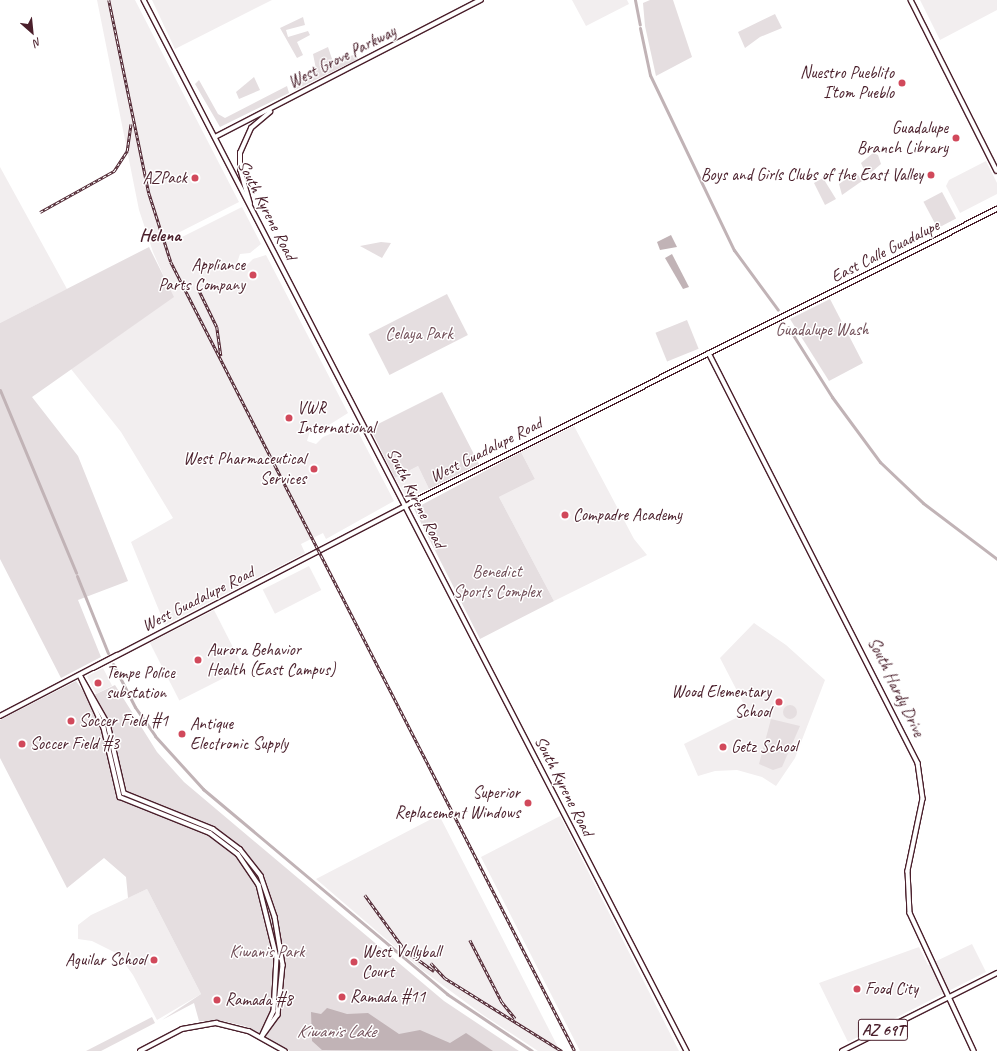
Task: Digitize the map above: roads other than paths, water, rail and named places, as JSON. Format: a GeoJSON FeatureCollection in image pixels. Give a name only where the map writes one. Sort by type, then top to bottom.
{"type":"FeatureCollection","features":[{"type":"Feature","properties":{"kind":"main road","name":"South Kyrene Road"},"geometry":{"type":"LineString","coordinates":[[144,0],[686,1051]]}},
{"type":"Feature","properties":{"kind":"main road","name":"West Grove Parkway"},"geometry":{"type":"LineString","coordinates":[[214,137],[481,0]]}},
{"type":"Feature","properties":{"kind":"main road"},"geometry":{"type":"LineString","coordinates":[[911,0],[997,171]]}},
{"type":"Feature","properties":{"kind":"main road"},"geometry":{"type":"LineString","coordinates":[[250,207],[240,170],[242,146],[259,119],[288,100]]}},
{"type":"Feature","properties":{"kind":"main road","name":"East Calle Guadalupe"},"geometry":{"type":"LineString","coordinates":[[782,317],[997,209]]}},
{"type":"Feature","properties":{"kind":"main road","name":"West Guadalupe Road"},"geometry":{"type":"LineString","coordinates":[[0,716],[405,506],[782,317]]}},
{"type":"Feature","properties":{"kind":"main road","name":"South Hardy Drive"},"geometry":{"type":"LineString","coordinates":[[708,353],[918,763],[922,813],[909,862],[908,900],[915,931],[974,1051]]}},
{"type":"Feature","properties":{"kind":"main road"},"geometry":{"type":"LineString","coordinates":[[80,675],[92,692],[106,719],[118,772],[126,795],[181,815],[226,836],[252,862],[270,897],[282,958],[278,1015],[271,1029],[262,1037]]}},
{"type":"Feature","properties":{"kind":"main road"},"geometry":{"type":"LineString","coordinates":[[80,675],[87,695],[101,721],[113,773],[123,799],[218,838],[250,869],[263,895],[277,958],[274,1011],[262,1037]]}},
{"type":"Feature","properties":{"kind":"main road"},"geometry":{"type":"LineString","coordinates":[[87,695],[92,692]]}},
{"type":"Feature","properties":{"kind":"main road"},"geometry":{"type":"LineString","coordinates":[[101,721],[106,719]]}},
{"type":"Feature","properties":{"kind":"main road"},"geometry":{"type":"LineString","coordinates":[[113,773],[118,772]]}},
{"type":"Feature","properties":{"kind":"main road"},"geometry":{"type":"LineString","coordinates":[[178,821],[181,815]]}},
{"type":"Feature","properties":{"kind":"main road"},"geometry":{"type":"LineString","coordinates":[[277,958],[282,958]]}},
{"type":"Feature","properties":{"kind":"main road","name":"AZ 69T"},"geometry":{"type":"LineString","coordinates":[[842,1051],[997,973]]}},
{"type":"Feature","properties":{"kind":"main road"},"geometry":{"type":"LineString","coordinates":[[140,1051],[165,1037],[193,1026],[216,1023],[262,1037],[285,1051]]}},
{"type":"Feature","properties":{"kind":"main road"},"geometry":{"type":"LineString","coordinates":[[266,1026],[271,1029]]}},
{"type":"Feature","properties":{"kind":"water"},"geometry":{"type":"Polygon","coordinates":[[[671,235],[677,247],[660,250],[657,242],[671,235]]]}},
{"type":"Feature","properties":{"kind":"water"},"geometry":{"type":"Polygon","coordinates":[[[672,254],[689,287],[683,289],[665,258],[672,254]]]}},
{"type":"Feature","properties":{"kind":"water","name":"Kiwanis Lake"},"geometry":{"type":"Polygon","coordinates":[[[327,1008],[347,1014],[368,1013],[399,1034],[420,1030],[450,1043],[466,1033],[493,1051],[322,1050],[312,1041],[311,1012],[321,1014],[327,1008]]]}},
{"type":"Feature","properties":{"kind":"waterway"},"geometry":{"type":"LineString","coordinates":[[635,0],[640,25]]}},
{"type":"Feature","properties":{"kind":"waterway"},"geometry":{"type":"LineString","coordinates":[[640,28],[650,75],[734,250],[778,310]]}},
{"type":"Feature","properties":{"kind":"waterway"},"geometry":{"type":"LineString","coordinates":[[788,327],[832,397],[880,462],[923,503],[997,559]]}},
{"type":"Feature","properties":{"kind":"waterway"},"geometry":{"type":"LineString","coordinates":[[0,390],[76,573]]}},
{"type":"Feature","properties":{"kind":"waterway"},"geometry":{"type":"LineString","coordinates":[[77,576],[108,653]]}},
{"type":"Feature","properties":{"kind":"waterway"},"geometry":{"type":"LineString","coordinates":[[113,664],[135,707],[155,736],[203,789],[447,994],[532,1051]]}},
{"type":"Feature","properties":{"kind":"railway"},"geometry":{"type":"LineString","coordinates":[[109,0],[149,193],[171,262],[575,1051]]}},
{"type":"Feature","properties":{"kind":"railway"},"geometry":{"type":"LineString","coordinates":[[40,212],[114,171],[127,151],[131,124]]}},
{"type":"Feature","properties":{"kind":"railway"},"geometry":{"type":"LineString","coordinates":[[199,290],[217,327],[221,356]]}},
{"type":"Feature","properties":{"kind":"railway"},"geometry":{"type":"LineString","coordinates":[[365,895],[405,950],[434,971]]}},
{"type":"Feature","properties":{"kind":"railway"},"geometry":{"type":"LineString","coordinates":[[470,940],[502,1002],[515,1018]]}},
{"type":"Feature","properties":{"kind":"railway"},"geometry":{"type":"LineString","coordinates":[[431,963],[445,978],[562,1051]]}},
{"type":"Feature","properties":{"kind":"place","name":"Nuestro Pueblito I'tom Pueblo"},"geometry":{"type":"Point","coordinates":[902,83]}},
{"type":"Feature","properties":{"kind":"place","name":"Guadalupe Branch Library"},"geometry":{"type":"Point","coordinates":[956,138]}},
{"type":"Feature","properties":{"kind":"place","name":"Boys and Girls Clubs of the East Valley"},"geometry":{"type":"Point","coordinates":[931,175]}},
{"type":"Feature","properties":{"kind":"place","name":"AZPack"},"geometry":{"type":"Point","coordinates":[195,178]}},
{"type":"Feature","properties":{"kind":"place","name":"Appliance Parts Company"},"geometry":{"type":"Point","coordinates":[253,275]}},
{"type":"Feature","properties":{"kind":"place","name":"VWR International"},"geometry":{"type":"Point","coordinates":[289,418]}},
{"type":"Feature","properties":{"kind":"place","name":"West Pharmaceutical Services"},"geometry":{"type":"Point","coordinates":[314,469]}},
{"type":"Feature","properties":{"kind":"place","name":"Compadre Academy"},"geometry":{"type":"Point","coordinates":[565,515]}},
{"type":"Feature","properties":{"kind":"place","name":"Aurora Behavior Health (East Campus)"},"geometry":{"type":"Point","coordinates":[198,660]}},
{"type":"Feature","properties":{"kind":"place","name":"Tempe Police substation"},"geometry":{"type":"Point","coordinates":[98,683]}},
{"type":"Feature","properties":{"kind":"place","name":"Wood Elementary School"},"geometry":{"type":"Point","coordinates":[779,702]}},
{"type":"Feature","properties":{"kind":"place","name":"Soccer Field #1"},"geometry":{"type":"Point","coordinates":[71,721]}},
{"type":"Feature","properties":{"kind":"place","name":"Antique Electronic Supply"},"geometry":{"type":"Point","coordinates":[182,734]}},
{"type":"Feature","properties":{"kind":"place","name":"Soccer Field #3"},"geometry":{"type":"Point","coordinates":[22,744]}},
{"type":"Feature","properties":{"kind":"place","name":"Getz School"},"geometry":{"type":"Point","coordinates":[723,747]}},
{"type":"Feature","properties":{"kind":"place","name":"Superior Replacement Windows"},"geometry":{"type":"Point","coordinates":[528,803]}},
{"type":"Feature","properties":{"kind":"place","name":"Aguilar School"},"geometry":{"type":"Point","coordinates":[154,960]}},
{"type":"Feature","properties":{"kind":"place","name":"West Vollyball Court"},"geometry":{"type":"Point","coordinates":[354,962]}},
{"type":"Feature","properties":{"kind":"place","name":"Food City"},"geometry":{"type":"Point","coordinates":[857,989]}},
{"type":"Feature","properties":{"kind":"place","name":"Ramada #11"},"geometry":{"type":"Point","coordinates":[342,997]}},
{"type":"Feature","properties":{"kind":"place","name":"Ramada #8"},"geometry":{"type":"Point","coordinates":[217,1000]}},
{"type":"Feature","properties":{"kind":"district","name":"Helena"},"geometry":{"type":"Point","coordinates":[160,235]}},
{"type":"Feature","properties":{"kind":"park label","name":"Guadalupe Wash"},"geometry":{"type":"Point","coordinates":[822,330]}},
{"type":"Feature","properties":{"kind":"park label","name":"Celaya Park"},"geometry":{"type":"Point","coordinates":[419,334]}},
{"type":"Feature","properties":{"kind":"park label","name":"Benedict Sports Complex"},"geometry":{"type":"Point","coordinates":[497,582]}},
{"type":"Feature","properties":{"kind":"park label","name":"Kiwanis Park"},"geometry":{"type":"Point","coordinates":[267,952]}}]}
